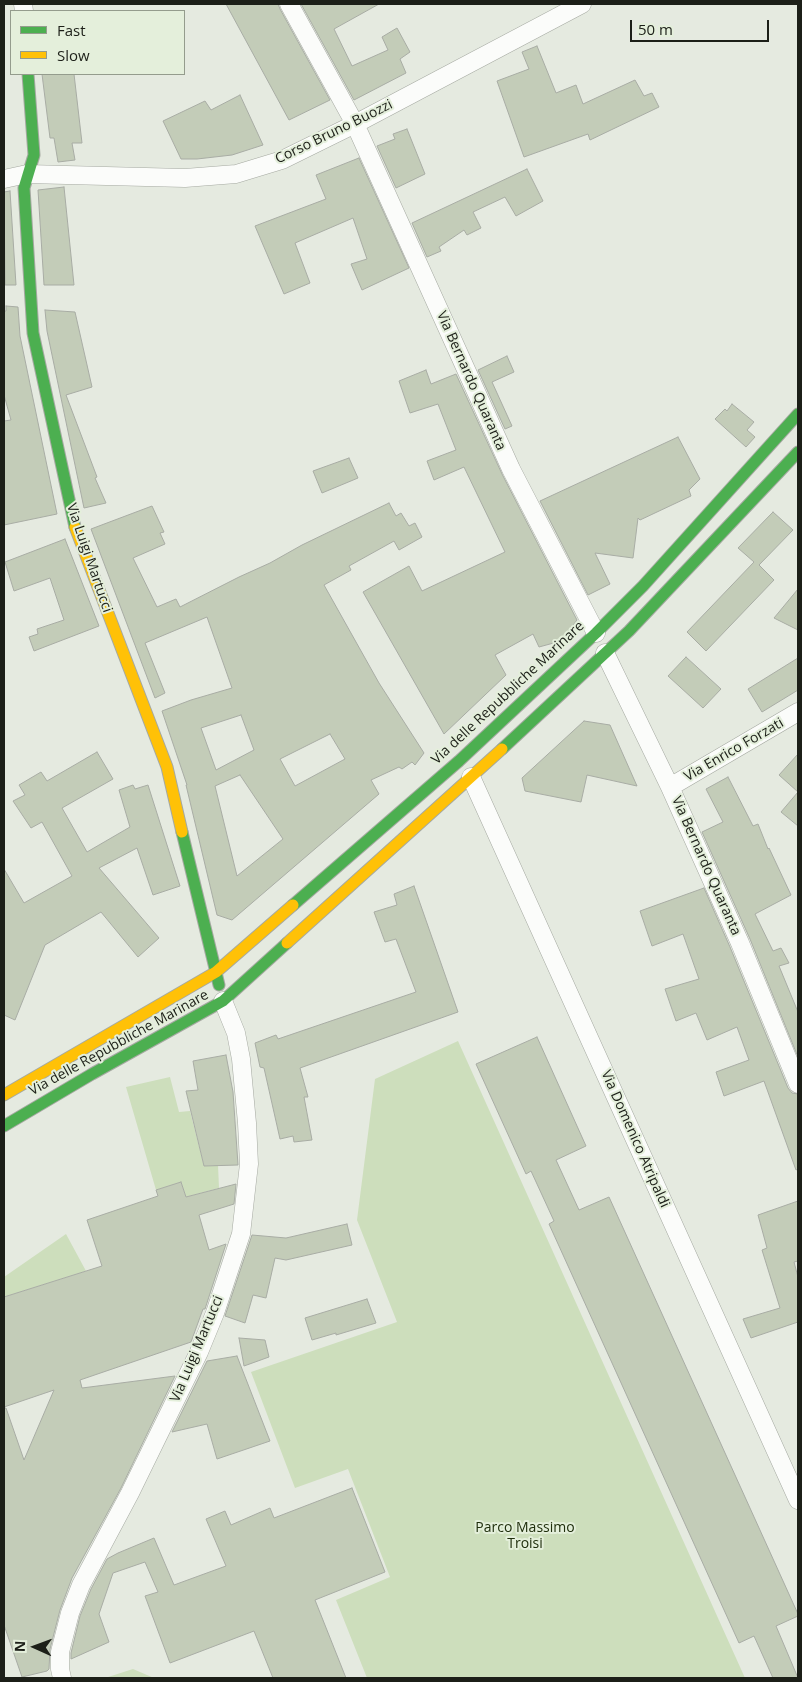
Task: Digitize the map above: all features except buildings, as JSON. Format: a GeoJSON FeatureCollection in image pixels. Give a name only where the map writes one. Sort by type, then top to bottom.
{"type":"FeatureCollection","features":[{"type":"Feature","properties":{"kind":"main road","name":"Via Luigi Martucci"},"geometry":{"type":"LineString","coordinates":[[28,75],[34,155],[24,188],[33,333],[73,521],[167,767],[216,972]]}},
{"type":"Feature","properties":{"kind":"main road","name":"Via delle Repubbliche Marinare"},"geometry":{"type":"LineString","coordinates":[[4,1095],[216,972],[459,761],[596,633],[643,586],[798,414]]}},
{"type":"Feature","properties":{"kind":"main road","name":"Via delle Repubbliche Marinare"},"geometry":{"type":"LineString","coordinates":[[4,1126],[92,1074],[223,1001],[629,631],[798,453]]}},
{"type":"Feature","properties":{"kind":"main road"},"geometry":{"type":"LineString","coordinates":[[596,633],[605,652]]}},
{"type":"Feature","properties":{"kind":"main road"},"geometry":{"type":"LineString","coordinates":[[459,761],[471,777]]}},
{"type":"Feature","properties":{"kind":"main road","name":"Via delle Repubbliche Marinare"},"geometry":{"type":"LineString","coordinates":[[216,972],[223,1001]]}},
{"type":"Feature","properties":{"kind":"street","name":"Via Bernardo Quaranta"},"geometry":{"type":"LineString","coordinates":[[289,4],[355,124],[511,469],[596,633]]}},
{"type":"Feature","properties":{"kind":"street","name":"Corso Bruno Buozzi"},"geometry":{"type":"LineString","coordinates":[[4,179],[27,174],[185,178],[236,174],[282,160],[355,124],[582,4]]}},
{"type":"Feature","properties":{"kind":"street","name":"Via Bernardo Quaranta"},"geometry":{"type":"LineString","coordinates":[[605,652],[670,787],[740,943],[798,1084]]}},
{"type":"Feature","properties":{"kind":"street","name":"Via Enrico Forzati"},"geometry":{"type":"LineString","coordinates":[[670,787],[798,712]]}},
{"type":"Feature","properties":{"kind":"street","name":"Via Domenico Atripaldi"},"geometry":{"type":"LineString","coordinates":[[471,777],[798,1500]]}},
{"type":"Feature","properties":{"kind":"street","name":"Via Luigi Martucci"},"geometry":{"type":"LineString","coordinates":[[62,1678],[60,1652],[66,1626],[81,1585],[130,1493],[199,1352],[216,1312],[241,1234],[249,1164],[247,1123],[241,1060],[236,1034],[223,1001]]}},
{"type":"Feature","properties":{"kind":"green space","name":"Parco Massimo Troisi"},"geometry":{"type":"Polygon","coordinates":[[[458,1041],[745,1678],[367,1678],[336,1600],[390,1577],[348,1469],[295,1488],[251,1372],[397,1322],[357,1220],[375,1079],[458,1041]]]}},
{"type":"Feature","properties":{"kind":"green space"},"geometry":{"type":"Polygon","coordinates":[[[170,1077],[179,1112],[190,1111],[204,1166],[218,1165],[219,1188],[186,1197],[181,1182],[156,1190],[126,1087],[170,1077]]]}},
{"type":"Feature","properties":{"kind":"green space"},"geometry":{"type":"Polygon","coordinates":[[[66,1234],[86,1271],[4,1297],[4,1277],[66,1234]]]}},
{"type":"Feature","properties":{"kind":"green space"},"geometry":{"type":"Polygon","coordinates":[[[133,1669],[154,1678],[105,1678],[133,1669]]]}},
{"type":"Feature","properties":{"kind":"traffic: fast"},"geometry":{"type":"LineString","coordinates":[[28,75],[34,155],[24,188],[33,333],[75,527]]}},
{"type":"Feature","properties":{"kind":"traffic: fast"},"geometry":{"type":"LineString","coordinates":[[293,905],[459,761],[596,633],[643,586],[798,414]]}},
{"type":"Feature","properties":{"kind":"traffic: fast"},"geometry":{"type":"LineString","coordinates":[[502,749],[629,631],[798,452]]}},
{"type":"Feature","properties":{"kind":"traffic: fast"},"geometry":{"type":"LineString","coordinates":[[182,832],[219,985]]}},
{"type":"Feature","properties":{"kind":"traffic: fast"},"geometry":{"type":"LineString","coordinates":[[4,1126],[92,1074],[223,1001],[287,943]]}},
{"type":"Feature","properties":{"kind":"traffic: slow"},"geometry":{"type":"LineString","coordinates":[[75,527],[167,767],[182,832]]}},
{"type":"Feature","properties":{"kind":"traffic: slow"},"geometry":{"type":"LineString","coordinates":[[287,943],[502,749]]}},
{"type":"Feature","properties":{"kind":"traffic: slow"},"geometry":{"type":"LineString","coordinates":[[4,1095],[216,972],[293,905]]}}]}
